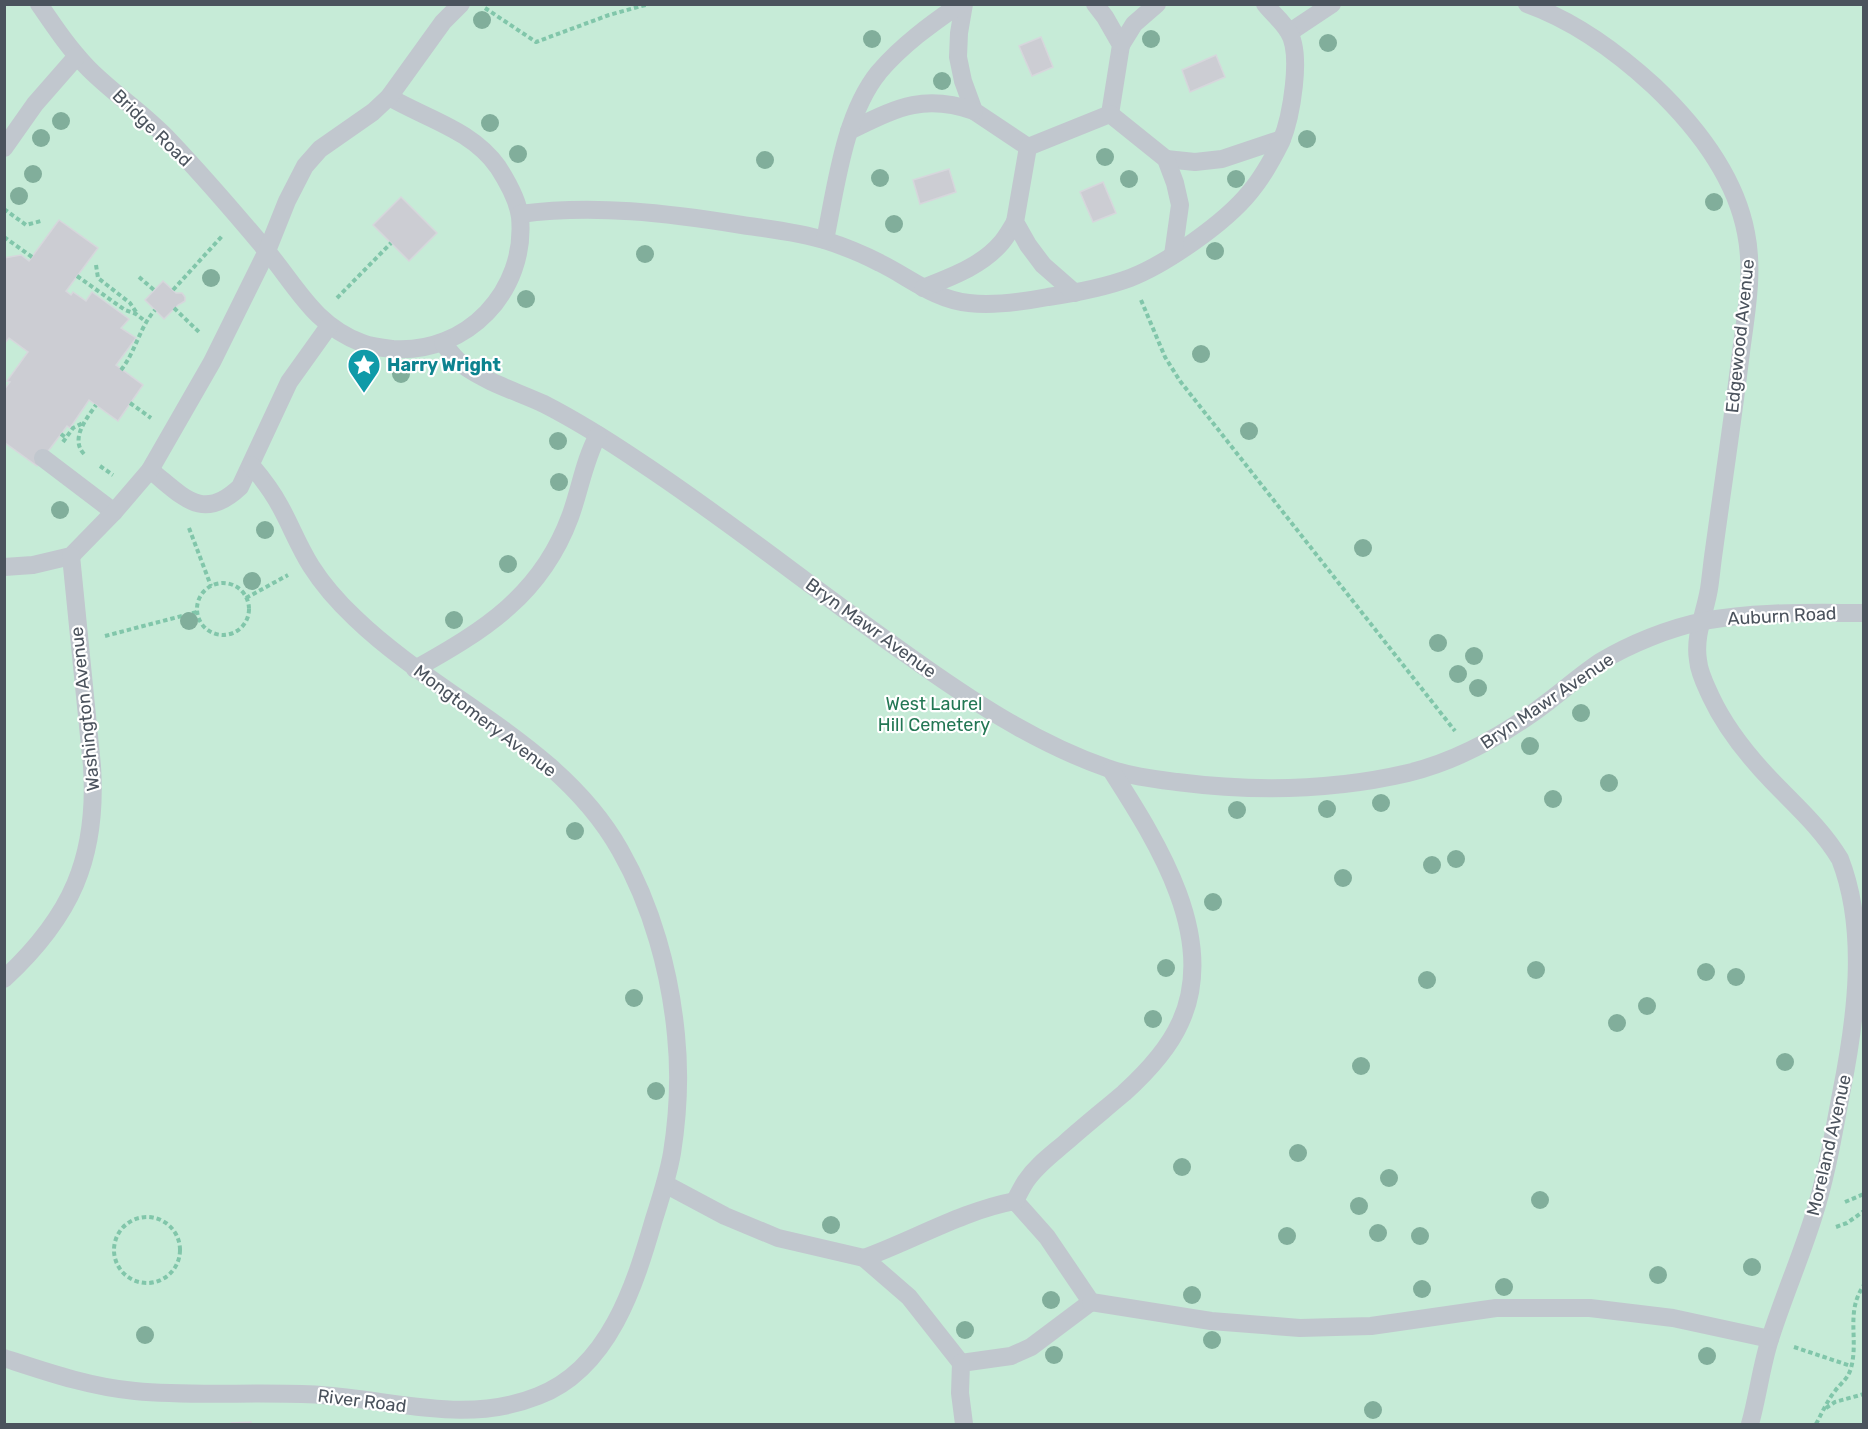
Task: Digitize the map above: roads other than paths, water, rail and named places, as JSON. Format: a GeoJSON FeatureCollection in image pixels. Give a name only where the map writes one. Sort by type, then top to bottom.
{"type":"FeatureCollection","features":[{"type":"Feature","properties":{"kind":"lane","name":"Bridge Road"},"geometry":{"type":"LineString","coordinates":[[39,4],[77,56],[98,78],[143,114],[167,138],[267,251],[324,322]]}},
{"type":"Feature","properties":{"kind":"lane"},"geometry":{"type":"LineString","coordinates":[[4,567],[33,565],[71,556],[114,512],[150,470],[218,349],[267,251],[287,201],[305,166],[320,149],[389,97],[443,22],[461,4]]}},
{"type":"Feature","properties":{"kind":"lane"},"geometry":{"type":"LineString","coordinates":[[962,4],[958,57],[963,81],[974,111]]}},
{"type":"Feature","properties":{"kind":"lane"},"geometry":{"type":"LineString","coordinates":[[825,240],[849,131],[862,99],[878,73],[903,47],[962,4]]}},
{"type":"Feature","properties":{"kind":"lane"},"geometry":{"type":"LineString","coordinates":[[1095,4],[1121,45]]}},
{"type":"Feature","properties":{"kind":"lane"},"geometry":{"type":"LineString","coordinates":[[1110,114],[1121,45],[1134,24],[1157,4]]}},
{"type":"Feature","properties":{"kind":"lane"},"geometry":{"type":"LineString","coordinates":[[520,214],[562,209],[638,211],[704,219],[825,240],[879,262],[944,298],[967,303],[990,304],[1075,293],[1131,277],[1173,255],[1202,235],[1248,195],[1265,172],[1282,139],[1292,109],[1295,79],[1290,32],[1265,4]]}},
{"type":"Feature","properties":{"kind":"lane"},"geometry":{"type":"LineString","coordinates":[[1290,32],[1332,4]]}},
{"type":"Feature","properties":{"kind":"lane","name":"Edgewood Avenue"},"geometry":{"type":"LineString","coordinates":[[1527,4],[1562,19],[1608,48],[1634,68],[1675,107],[1713,155],[1734,196],[1746,229],[1750,269],[1748,300],[1709,591],[1701,621]]}},
{"type":"Feature","properties":{"kind":"lane"},"geometry":{"type":"LineString","coordinates":[[4,148],[35,104],[77,56]]}},
{"type":"Feature","properties":{"kind":"lane"},"geometry":{"type":"LineString","coordinates":[[150,470],[188,499],[203,506],[216,504],[229,497],[240,487],[289,382],[324,322],[364,344],[384,348],[422,348],[459,336],[476,322],[500,296],[512,275],[518,253],[520,214],[510,188],[498,167],[469,138],[389,97]]}},
{"type":"Feature","properties":{"kind":"lane"},"geometry":{"type":"LineString","coordinates":[[849,131],[907,105],[929,102],[952,104],[974,111],[1028,147]]}},
{"type":"Feature","properties":{"kind":"lane"},"geometry":{"type":"LineString","coordinates":[[1028,147],[1110,114]]}},
{"type":"Feature","properties":{"kind":"lane"},"geometry":{"type":"LineString","coordinates":[[1110,114],[1166,159],[1180,205],[1173,255]]}},
{"type":"Feature","properties":{"kind":"lane"},"geometry":{"type":"LineString","coordinates":[[1166,159],[1194,162],[1221,159],[1282,139]]}},
{"type":"Feature","properties":{"kind":"lane"},"geometry":{"type":"LineString","coordinates":[[923,288],[953,276],[982,260],[1002,242],[1015,222],[1028,147]]}},
{"type":"Feature","properties":{"kind":"lane"},"geometry":{"type":"LineString","coordinates":[[1015,222],[1043,265],[1075,293]]}},
{"type":"Feature","properties":{"kind":"lane","name":"Bryn Mawr Avenue"},"geometry":{"type":"LineString","coordinates":[[443,343],[462,365],[478,375],[547,406],[598,435],[727,521],[852,616],[947,683],[1038,739],[1111,770],[1161,780],[1258,790],[1301,790],[1353,784],[1410,772],[1468,752],[1512,728],[1602,661],[1662,634],[1701,621]]}},
{"type":"Feature","properties":{"kind":"lane"},"geometry":{"type":"LineString","coordinates":[[415,669],[491,624],[517,601],[539,576],[556,550],[598,435]]}},
{"type":"Feature","properties":{"kind":"lane"},"geometry":{"type":"LineString","coordinates":[[43,458],[114,512]]}},
{"type":"Feature","properties":{"kind":"lane","name":"Mongtomery Avenue"},"geometry":{"type":"LineString","coordinates":[[251,465],[279,503],[309,563],[352,616],[415,669],[516,740],[556,773],[606,828],[620,850],[631,872],[662,955],[677,1039],[676,1111],[672,1155],[665,1184]]}},
{"type":"Feature","properties":{"kind":"lane","name":"Washington Avenue"},"geometry":{"type":"LineString","coordinates":[[4,979],[30,954],[65,906],[78,881],[86,855],[94,798],[89,725],[71,556]]}},
{"type":"Feature","properties":{"kind":"lane","name":"Auburn Road"},"geometry":{"type":"LineString","coordinates":[[1701,621],[1749,615],[1863,613]]}},
{"type":"Feature","properties":{"kind":"lane","name":"Moreland Avenue"},"geometry":{"type":"LineString","coordinates":[[1701,621],[1697,642],[1698,662],[1717,709],[1751,758],[1816,825],[1832,846],[1852,889],[1862,943],[1859,1000],[1822,1190],[1770,1339],[1750,1425]]}},
{"type":"Feature","properties":{"kind":"lane"},"geometry":{"type":"LineString","coordinates":[[864,1258],[906,1242],[964,1215],[1015,1201],[1026,1181],[1041,1163],[1125,1092],[1152,1065],[1168,1045],[1176,1030],[1189,1000],[1192,973],[1191,944],[1186,918],[1162,858],[1145,824],[1111,770]]}},
{"type":"Feature","properties":{"kind":"lane"},"geometry":{"type":"LineString","coordinates":[[665,1184],[725,1216],[778,1238],[864,1258],[909,1297],[961,1363],[960,1392],[964,1425]]}},
{"type":"Feature","properties":{"kind":"lane","name":"River Road"},"geometry":{"type":"LineString","coordinates":[[4,1358],[62,1377],[130,1391],[314,1395],[461,1411],[514,1404],[540,1396],[564,1383],[583,1367],[602,1344],[619,1316],[633,1283],[665,1184]]}},
{"type":"Feature","properties":{"kind":"lane"},"geometry":{"type":"LineString","coordinates":[[1015,1201],[1047,1237],[1091,1302]]}},
{"type":"Feature","properties":{"kind":"lane"},"geometry":{"type":"LineString","coordinates":[[961,1363],[1011,1356],[1031,1347],[1091,1302],[1210,1321],[1300,1328],[1371,1326],[1496,1308],[1590,1308],[1672,1318],[1770,1339]]}},
{"type":"Feature","properties":{"kind":"place","name":"Harry Wright"},"geometry":{"type":"Point","coordinates":[364,394]}},
{"type":"Feature","properties":{"kind":"park label","name":"West Laurel Hill Cemetery"},"geometry":{"type":"Point","coordinates":[934,714]}}]}
